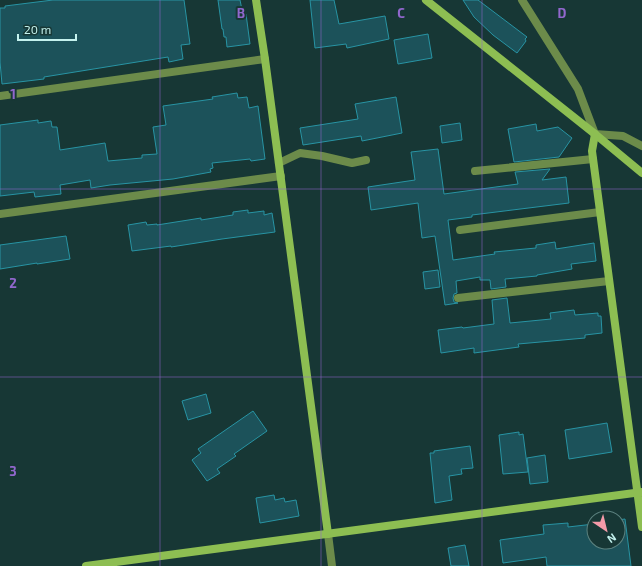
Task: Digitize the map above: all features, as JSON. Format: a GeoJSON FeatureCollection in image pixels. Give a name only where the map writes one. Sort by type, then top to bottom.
{"type":"FeatureCollection","features":[{"type":"Feature","properties":{"kind":"street"},"geometry":{"type":"LineString","coordinates":[[256,0],[281,176],[332,566]]}},
{"type":"Feature","properties":{"kind":"street"},"geometry":{"type":"LineString","coordinates":[[426,0],[642,173]]}},
{"type":"Feature","properties":{"kind":"street"},"geometry":{"type":"LineString","coordinates":[[522,0],[578,89],[595,134],[592,151],[609,281],[640,492],[642,527]]}},
{"type":"Feature","properties":{"kind":"street"},"geometry":{"type":"LineString","coordinates":[[0,96],[265,59]]}},
{"type":"Feature","properties":{"kind":"street"},"geometry":{"type":"LineString","coordinates":[[595,134],[623,136],[642,146]]}},
{"type":"Feature","properties":{"kind":"street"},"geometry":{"type":"LineString","coordinates":[[279,163],[300,153],[322,156],[352,163],[366,160]]}},
{"type":"Feature","properties":{"kind":"street"},"geometry":{"type":"LineString","coordinates":[[475,171],[593,159]]}},
{"type":"Feature","properties":{"kind":"street"},"geometry":{"type":"LineString","coordinates":[[0,214],[281,176]]}},
{"type":"Feature","properties":{"kind":"street"},"geometry":{"type":"LineString","coordinates":[[460,230],[600,212]]}},
{"type":"Feature","properties":{"kind":"street"},"geometry":{"type":"LineString","coordinates":[[458,298],[609,281]]}},
{"type":"Feature","properties":{"kind":"street"},"geometry":{"type":"LineString","coordinates":[[86,566],[640,492]]}},
{"type":"Feature","properties":{"kind":"building"},"geometry":{"type":"Polygon","coordinates":[[[53,0],[184,0],[190,44],[181,45],[183,59],[169,62],[168,57],[44,77],[44,79],[2,84],[0,62],[0,8],[5,8],[5,6],[53,0]]]}},
{"type":"Feature","properties":{"kind":"building"},"geometry":{"type":"Polygon","coordinates":[[[218,0],[240,0],[243,15],[246,14],[250,44],[227,47],[226,37],[224,37],[222,29],[218,0]]]}},
{"type":"Feature","properties":{"kind":"building"},"geometry":{"type":"Polygon","coordinates":[[[310,0],[334,0],[339,24],[385,16],[389,39],[347,48],[346,44],[315,48],[310,0]]]}},
{"type":"Feature","properties":{"kind":"building"},"geometry":{"type":"Polygon","coordinates":[[[463,0],[478,0],[527,37],[525,39],[526,41],[517,53],[493,35],[474,17],[463,0]]]}},
{"type":"Feature","properties":{"kind":"building"},"geometry":{"type":"Polygon","coordinates":[[[428,34],[432,58],[398,64],[394,40],[428,34]]]}},
{"type":"Feature","properties":{"kind":"building"},"geometry":{"type":"Polygon","coordinates":[[[237,93],[238,98],[247,97],[249,108],[258,106],[265,159],[212,163],[213,168],[210,169],[211,172],[173,179],[91,188],[90,180],[60,185],[61,194],[35,197],[34,192],[0,196],[0,125],[38,120],[38,123],[51,121],[52,127],[57,127],[60,150],[105,143],[108,161],[142,158],[142,155],[157,154],[153,127],[166,125],[163,106],[213,99],[212,97],[237,93]]]}},
{"type":"Feature","properties":{"kind":"building"},"geometry":{"type":"Polygon","coordinates":[[[396,97],[402,133],[362,141],[361,136],[303,145],[300,128],[358,119],[355,104],[396,97]]]}},
{"type":"Feature","properties":{"kind":"building"},"geometry":{"type":"Polygon","coordinates":[[[460,123],[462,140],[442,143],[440,126],[460,123]]]}},
{"type":"Feature","properties":{"kind":"building"},"geometry":{"type":"Polygon","coordinates":[[[536,124],[537,131],[558,127],[572,138],[559,157],[514,162],[508,129],[536,124]]]}},
{"type":"Feature","properties":{"kind":"building"},"geometry":{"type":"Polygon","coordinates":[[[438,149],[444,194],[518,184],[515,172],[550,169],[542,180],[566,177],[569,203],[472,215],[472,217],[448,220],[453,260],[495,254],[494,252],[536,248],[536,245],[555,242],[556,249],[594,243],[596,261],[571,264],[572,269],[537,276],[505,279],[506,287],[491,289],[490,280],[480,280],[480,277],[456,281],[457,293],[454,294],[453,298],[454,302],[458,303],[445,305],[435,236],[422,238],[418,203],[371,210],[368,187],[415,180],[411,152],[438,149]]]}},
{"type":"Feature","properties":{"kind":"building"},"geometry":{"type":"Polygon","coordinates":[[[248,210],[248,213],[264,211],[264,215],[272,213],[275,232],[132,251],[128,225],[146,222],[147,225],[157,225],[201,218],[201,220],[233,215],[233,212],[248,210]]]}},
{"type":"Feature","properties":{"kind":"building"},"geometry":{"type":"Polygon","coordinates":[[[66,236],[70,259],[0,269],[0,245],[66,236]]]}},
{"type":"Feature","properties":{"kind":"building"},"geometry":{"type":"Polygon","coordinates":[[[438,270],[440,287],[425,289],[423,272],[438,270]]]}},
{"type":"Feature","properties":{"kind":"building"},"geometry":{"type":"Polygon","coordinates":[[[507,298],[510,323],[551,319],[550,313],[574,310],[575,315],[598,313],[598,316],[601,316],[602,333],[585,335],[585,338],[518,344],[519,347],[474,353],[474,348],[441,353],[438,330],[494,324],[492,300],[507,298]]]}},
{"type":"Feature","properties":{"kind":"building"},"geometry":{"type":"Polygon","coordinates":[[[206,394],[211,413],[188,420],[182,401],[206,394]]]}},
{"type":"Feature","properties":{"kind":"building"},"geometry":{"type":"Polygon","coordinates":[[[253,411],[267,431],[234,454],[236,456],[217,469],[220,473],[207,481],[192,460],[201,453],[198,449],[253,411]]]}},
{"type":"Feature","properties":{"kind":"building"},"geometry":{"type":"Polygon","coordinates":[[[607,423],[612,452],[569,459],[565,430],[607,423]]]}},
{"type":"Feature","properties":{"kind":"building"},"geometry":{"type":"Polygon","coordinates":[[[519,432],[519,435],[523,434],[528,472],[503,474],[499,435],[519,432]]]}},
{"type":"Feature","properties":{"kind":"building"},"geometry":{"type":"Polygon","coordinates":[[[470,446],[473,468],[461,469],[462,474],[449,476],[452,500],[435,503],[430,453],[434,453],[434,451],[470,446]]]}},
{"type":"Feature","properties":{"kind":"building"},"geometry":{"type":"Polygon","coordinates":[[[545,455],[548,482],[530,484],[527,458],[545,455]]]}},
{"type":"Feature","properties":{"kind":"building"},"geometry":{"type":"Polygon","coordinates":[[[274,495],[275,500],[284,498],[285,502],[296,500],[299,516],[260,523],[256,498],[274,495]]]}},
{"type":"Feature","properties":{"kind":"building"},"geometry":{"type":"Polygon","coordinates":[[[568,523],[568,527],[586,525],[586,550],[626,550],[626,527],[631,566],[547,566],[546,557],[503,563],[500,540],[544,534],[543,525],[568,523]]]}},
{"type":"Feature","properties":{"kind":"building"},"geometry":{"type":"Polygon","coordinates":[[[465,545],[469,566],[451,566],[448,548],[465,545]]]}}]}
